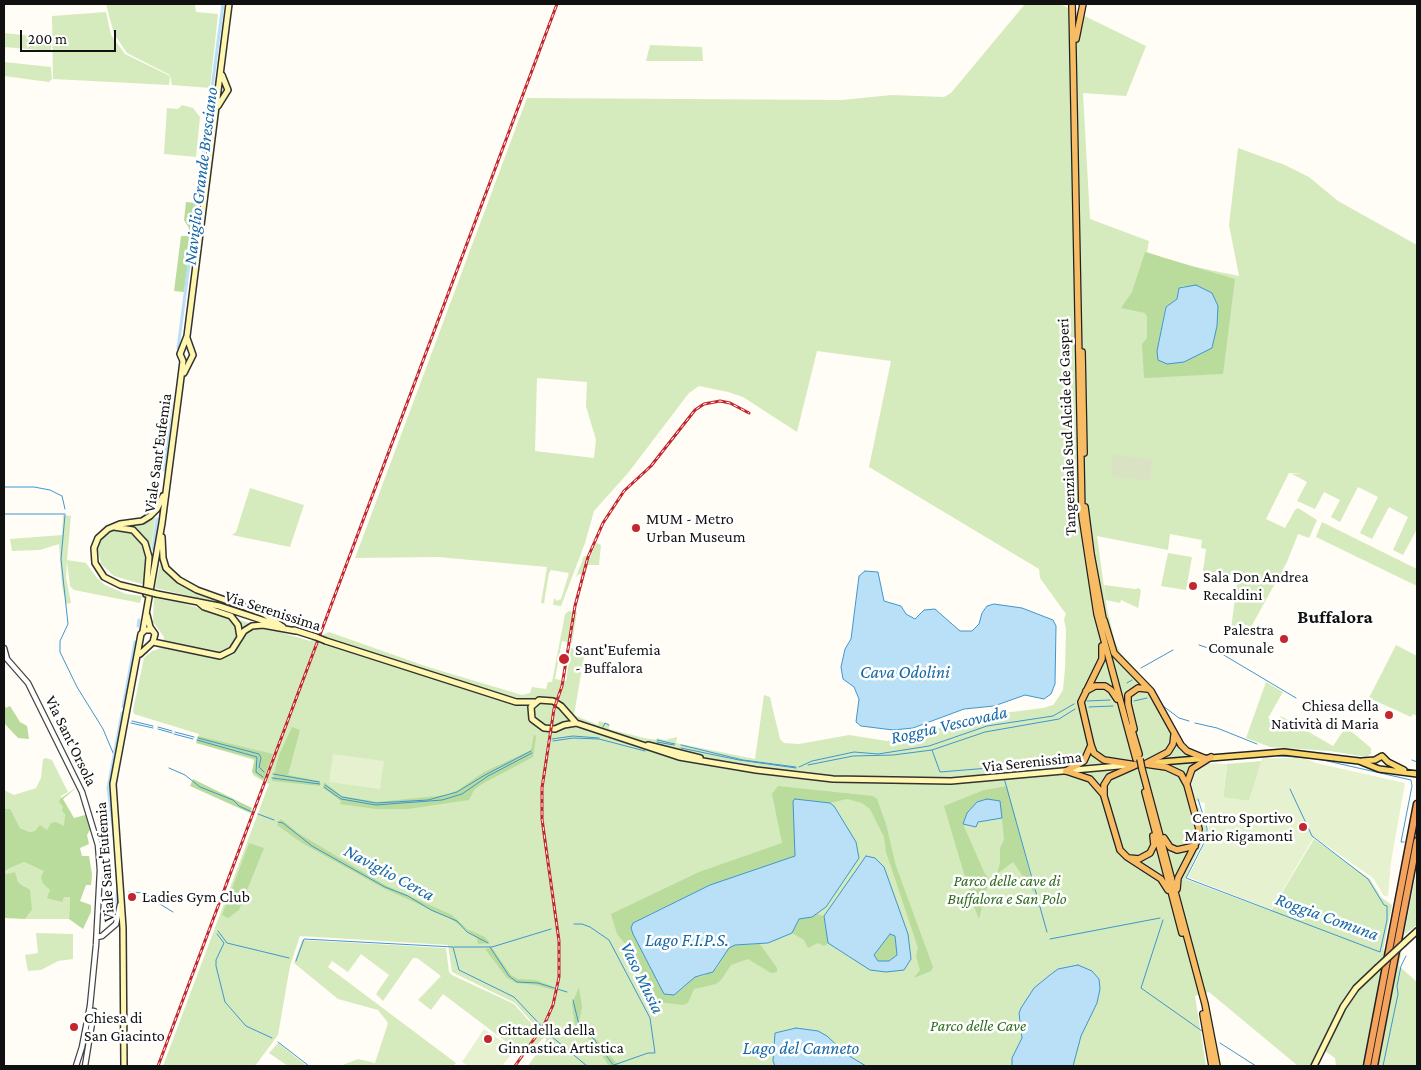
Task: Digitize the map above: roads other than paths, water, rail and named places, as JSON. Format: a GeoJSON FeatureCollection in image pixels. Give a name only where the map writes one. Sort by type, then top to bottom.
{"type":"FeatureCollection","features":[{"type":"Feature","properties":{"kind":"highway"},"geometry":{"type":"LineString","coordinates":[[1072,4],[1074,12]]}},
{"type":"Feature","properties":{"kind":"highway"},"geometry":{"type":"LineString","coordinates":[[1072,4],[1072,29]]}},
{"type":"Feature","properties":{"kind":"highway"},"geometry":{"type":"LineString","coordinates":[[1076,39],[1083,4]]}},
{"type":"Feature","properties":{"kind":"highway","name":"Tangenziale Sud Alcide de Gasperi"},"geometry":{"type":"LineString","coordinates":[[1074,12],[1072,29],[1081,504],[1093,593],[1128,731],[1140,764]]}},
{"type":"Feature","properties":{"kind":"highway","name":"Tangenziale Sud Alcide de Gasperi"},"geometry":{"type":"LineString","coordinates":[[1074,12],[1085,504],[1096,604],[1102,614],[1180,919],[1201,1004],[1212,1066]]}},
{"type":"Feature","properties":{"kind":"highway"},"geometry":{"type":"LineString","coordinates":[[1096,604],[1103,654],[1084,693],[1081,707],[1090,745],[1094,753],[1104,760],[1178,771],[1187,785],[1200,829],[1195,846],[1176,883],[1180,919]]}},
{"type":"Feature","properties":{"kind":"highway"},"geometry":{"type":"LineString","coordinates":[[1102,614],[1114,653],[1151,691],[1187,751],[1204,758]]}},
{"type":"Feature","properties":{"kind":"highway"},"geometry":{"type":"LineString","coordinates":[[1084,693],[1099,685],[1111,690],[1128,731]]}},
{"type":"Feature","properties":{"kind":"highway"},"geometry":{"type":"LineString","coordinates":[[1136,746],[1128,695],[1138,688],[1151,691]]}},
{"type":"Feature","properties":{"kind":"highway"},"geometry":{"type":"LineString","coordinates":[[1174,732],[1173,744],[1168,752],[1109,776],[1104,785],[1104,796],[1117,845],[1127,858],[1161,879],[1166,886],[1173,910],[1180,919]]}},
{"type":"Feature","properties":{"kind":"highway"},"geometry":{"type":"LineString","coordinates":[[1066,771],[1084,761],[1090,745]]}},
{"type":"Feature","properties":{"kind":"highway"},"geometry":{"type":"LineString","coordinates":[[1187,785],[1192,769],[1211,757]]}},
{"type":"Feature","properties":{"kind":"highway"},"geometry":{"type":"LineString","coordinates":[[1066,771],[1090,779],[1104,796]]}},
{"type":"Feature","properties":{"kind":"highway"},"geometry":{"type":"LineString","coordinates":[[1150,803],[1158,817],[1165,842],[1170,847],[1180,850],[1195,846]]}},
{"type":"Feature","properties":{"kind":"highway"},"geometry":{"type":"LineString","coordinates":[[1127,858],[1144,857],[1153,848],[1154,840],[1148,817],[1150,803]]}},
{"type":"Feature","properties":{"kind":"highway"},"geometry":{"type":"LineString","coordinates":[[1367,1066],[1417,804]]}},
{"type":"Feature","properties":{"kind":"highway"},"geometry":{"type":"LineString","coordinates":[[1374,1066],[1417,841]]}},
{"type":"Feature","properties":{"kind":"highway","name":"Tangenziale Sud Alcide de Gasperi"},"geometry":{"type":"LineString","coordinates":[[1180,919],[1205,1004],[1216,1066]]}},
{"type":"Feature","properties":{"kind":"main road","name":"Viale Sant'Eufemia"},"geometry":{"type":"LineString","coordinates":[[143,631],[161,526],[180,385],[182,359],[180,354],[187,348],[229,4]]}},
{"type":"Feature","properties":{"kind":"main road"},"geometry":{"type":"LineString","coordinates":[[221,74],[225,85],[218,89],[223,94]]}},
{"type":"Feature","properties":{"kind":"main road","name":"Viale Sant'Eufemia"},"geometry":{"type":"LineString","coordinates":[[212,131],[223,94],[228,91],[225,85]]}},
{"type":"Feature","properties":{"kind":"main road","name":"Viale Sant'Eufemia"},"geometry":{"type":"LineString","coordinates":[[180,385],[193,353],[187,348]]}},
{"type":"Feature","properties":{"kind":"main road"},"geometry":{"type":"LineString","coordinates":[[182,359],[190,360]]}},
{"type":"Feature","properties":{"kind":"main road"},"geometry":{"type":"LineString","coordinates":[[111,527],[137,522],[154,513],[166,488]]}},
{"type":"Feature","properties":{"kind":"main road"},"geometry":{"type":"LineString","coordinates":[[161,526],[163,558],[166,568],[178,580],[197,590],[264,614],[283,627]]}},
{"type":"Feature","properties":{"kind":"main road"},"geometry":{"type":"LineString","coordinates":[[111,527],[133,530],[145,543],[149,557],[147,611]]}},
{"type":"Feature","properties":{"kind":"main road","name":"Via Serenissima"},"geometry":{"type":"LineString","coordinates":[[111,527],[100,535],[95,544],[93,555],[96,567],[104,577],[114,583],[156,594],[195,600],[516,702],[553,700],[576,723]]}},
{"type":"Feature","properties":{"kind":"main road"},"geometry":{"type":"LineString","coordinates":[[195,600],[204,607],[231,616],[238,625],[240,638]]}},
{"type":"Feature","properties":{"kind":"main road","name":"Viale Sant'Eufemia"},"geometry":{"type":"LineString","coordinates":[[147,611],[152,630]]}},
{"type":"Feature","properties":{"kind":"main road"},"geometry":{"type":"LineString","coordinates":[[169,644],[156,636],[152,630],[143,631],[142,640],[151,643],[169,644],[220,656],[232,650],[248,628],[256,625],[296,631]]}},
{"type":"Feature","properties":{"kind":"main road"},"geometry":{"type":"LineString","coordinates":[[151,643],[156,636]]}},
{"type":"Feature","properties":{"kind":"main road","name":"Viale Sant'Eufemia"},"geometry":{"type":"LineString","coordinates":[[124,1066],[123,928],[113,784],[142,640]]}},
{"type":"Feature","properties":{"kind":"main road","name":"Viale Sant'Eufemia"},"geometry":{"type":"LineString","coordinates":[[137,658],[151,643]]}},
{"type":"Feature","properties":{"kind":"main road","name":"Via Serenissima"},"geometry":{"type":"LineString","coordinates":[[516,702],[529,712],[534,722],[544,728],[555,729],[564,724],[576,723],[658,751],[708,761],[783,774],[877,782],[960,781],[1211,757],[1284,752],[1375,763],[1380,769],[1385,768],[1417,774]]}},
{"type":"Feature","properties":{"kind":"main road"},"geometry":{"type":"LineString","coordinates":[[529,712],[534,702]]}},
{"type":"Feature","properties":{"kind":"main road"},"geometry":{"type":"LineString","coordinates":[[564,724],[567,714]]}},
{"type":"Feature","properties":{"kind":"main road","name":"Via Serenissima"},"geometry":{"type":"LineString","coordinates":[[637,743],[708,761]]}},
{"type":"Feature","properties":{"kind":"main road"},"geometry":{"type":"LineString","coordinates":[[658,751],[677,752]]}},
{"type":"Feature","properties":{"kind":"main road","name":"Via Serenissima"},"geometry":{"type":"LineString","coordinates":[[1375,763],[1382,756],[1388,762],[1409,772]]}},
{"type":"Feature","properties":{"kind":"main road"},"geometry":{"type":"LineString","coordinates":[[1385,768],[1388,762]]}},
{"type":"Feature","properties":{"kind":"main road"},"geometry":{"type":"LineString","coordinates":[[1314,1066],[1343,1007],[1356,988],[1417,931]]}},
{"type":"Feature","properties":{"kind":"street","name":"Via Sant'Orsola"},"geometry":{"type":"LineString","coordinates":[[4,648],[7,658],[28,683],[88,806],[100,858],[97,934],[89,1011]]}},
{"type":"Feature","properties":{"kind":"street"},"geometry":{"type":"LineString","coordinates":[[111,929],[116,924],[121,900]]}},
{"type":"Feature","properties":{"kind":"street"},"geometry":{"type":"LineString","coordinates":[[97,934],[111,929],[123,928]]}},
{"type":"Feature","properties":{"kind":"street"},"geometry":{"type":"LineString","coordinates":[[76,1066],[89,1011],[94,1011],[85,1066]]}},
{"type":"Feature","properties":{"kind":"water"},"geometry":{"type":"Polygon","coordinates":[[[1196,285],[1212,293],[1218,306],[1217,326],[1212,348],[1184,362],[1167,364],[1158,360],[1157,351],[1166,307],[1177,299],[1179,288],[1196,285]]]}},
{"type":"Feature","properties":{"kind":"water","name":"Cava Odolini"},"geometry":{"type":"Polygon","coordinates":[[[865,571],[878,572],[884,601],[901,606],[906,614],[915,619],[924,610],[935,609],[960,631],[972,631],[979,624],[982,613],[987,606],[994,604],[1022,608],[1053,620],[1056,626],[1055,684],[1051,694],[1044,699],[1025,695],[994,706],[964,709],[913,728],[893,730],[861,726],[856,722],[859,699],[854,687],[843,679],[841,667],[845,649],[851,639],[859,576],[865,571]]]}},
{"type":"Feature","properties":{"kind":"water","name":"Lago F.I.P.S."},"geometry":{"type":"Polygon","coordinates":[[[795,799],[830,803],[834,806],[856,842],[859,858],[826,907],[812,917],[799,919],[792,933],[768,943],[735,945],[729,948],[713,972],[695,977],[674,995],[664,994],[633,934],[631,928],[633,923],[710,885],[795,856],[793,801],[795,799]]]}},
{"type":"Feature","properties":{"kind":"water"},"geometry":{"type":"Polygon","coordinates":[[[987,799],[1000,801],[1002,818],[978,822],[976,827],[963,824],[967,813],[977,802],[987,799]]]}},
{"type":"Feature","properties":{"kind":"water"},"geometry":{"type":"Polygon","coordinates":[[[866,856],[875,858],[884,867],[908,934],[911,959],[904,970],[886,972],[870,970],[828,943],[824,916],[866,856]],[[890,934],[874,955],[878,961],[889,961],[897,955],[895,936],[890,934]]]}},
{"type":"Feature","properties":{"kind":"water"},"geometry":{"type":"Polygon","coordinates":[[[1078,965],[1092,971],[1099,979],[1100,989],[1097,1003],[1081,1036],[1073,1066],[1012,1066],[1012,1058],[1022,1038],[1019,1013],[1034,988],[1058,969],[1078,965]]]}},
{"type":"Feature","properties":{"kind":"water","name":"Lago del Canneto"},"geometry":{"type":"Polygon","coordinates":[[[796,1028],[818,1031],[827,1036],[846,1054],[866,1066],[775,1066],[773,1061],[775,1033],[796,1028]]]}},
{"type":"Feature","properties":{"kind":"waterway","name":"Naviglio Grande Bresciano"},"geometry":{"type":"LineString","coordinates":[[178,348],[223,4]]}},
{"type":"Feature","properties":{"kind":"waterway","name":"Naviglio Grande Bresciano"},"geometry":{"type":"LineString","coordinates":[[164,470],[171,405]]}},
{"type":"Feature","properties":{"kind":"waterway"},"geometry":{"type":"LineString","coordinates":[[4,487],[34,487],[50,490],[62,496],[65,509]]}},
{"type":"Feature","properties":{"kind":"waterway"},"geometry":{"type":"LineString","coordinates":[[4,514],[65,514]]}},
{"type":"Feature","properties":{"kind":"waterway"},"geometry":{"type":"LineString","coordinates":[[65,515],[61,559],[68,624],[60,641],[60,652],[77,687],[103,729],[114,755]]}},
{"type":"Feature","properties":{"kind":"waterway","name":"Naviglio Grande Bresciano"},"geometry":{"type":"LineString","coordinates":[[153,549],[157,519]]}},
{"type":"Feature","properties":{"kind":"waterway","name":"Naviglio Grande Bresciano"},"geometry":{"type":"LineString","coordinates":[[138,626],[139,620]]}},
{"type":"Feature","properties":{"kind":"waterway","name":"Naviglio Grande Bresciano"},"geometry":{"type":"LineString","coordinates":[[123,707],[135,642]]}},
{"type":"Feature","properties":{"kind":"waterway","name":"Roggia Vescovada"},"geometry":{"type":"LineString","coordinates":[[1199,645],[1217,651],[1296,698]]}},
{"type":"Feature","properties":{"kind":"waterway","name":"Roggia Vescovada"},"geometry":{"type":"LineString","coordinates":[[1141,668],[1173,650]]}},
{"type":"Feature","properties":{"kind":"waterway","name":"Roggia Vescovada"},"geometry":{"type":"LineString","coordinates":[[1127,683],[1132,680]]}},
{"type":"Feature","properties":{"kind":"waterway","name":"Roggia Comuna"},"geometry":{"type":"LineString","coordinates":[[1134,701],[1147,698]]}},
{"type":"Feature","properties":{"kind":"waterway","name":"Roggia Vescovada"},"geometry":{"type":"LineString","coordinates":[[1087,701],[1110,700]]}},
{"type":"Feature","properties":{"kind":"waterway","name":"Roggia Vescovada"},"geometry":{"type":"LineString","coordinates":[[799,767],[812,761],[854,752],[878,754],[929,746],[987,726],[1053,716],[1074,704]]}},
{"type":"Feature","properties":{"kind":"waterway","name":"Roggia Comuna"},"geometry":{"type":"LineString","coordinates":[[1089,707],[1113,706]]}},
{"type":"Feature","properties":{"kind":"waterway","name":"Roggia Comuna"},"geometry":{"type":"LineString","coordinates":[[1163,706],[1179,718],[1189,721]]}},
{"type":"Feature","properties":{"kind":"waterway","name":"Roggia Comuna"},"geometry":{"type":"LineString","coordinates":[[808,765],[853,756],[893,755],[932,750],[985,732],[1059,719],[1075,709]]}},
{"type":"Feature","properties":{"kind":"waterway","name":"Naviglio Grande Bresciano"},"geometry":{"type":"LineString","coordinates":[[115,840],[108,788],[122,713]]}},
{"type":"Feature","properties":{"kind":"waterway","name":"Roggia Vescovada"},"geometry":{"type":"LineString","coordinates":[[132,721],[153,726]]}},
{"type":"Feature","properties":{"kind":"waterway","name":"Roggia Vescovada"},"geometry":{"type":"LineString","coordinates":[[131,723],[153,728]]}},
{"type":"Feature","properties":{"kind":"waterway","name":"Roggia Vescovada"},"geometry":{"type":"LineString","coordinates":[[603,727],[605,723],[609,725]]}},
{"type":"Feature","properties":{"kind":"waterway","name":"Roggia Comuna"},"geometry":{"type":"LineString","coordinates":[[1195,723],[1217,728],[1257,744]]}},
{"type":"Feature","properties":{"kind":"waterway","name":"Roggia Vescovada"},"geometry":{"type":"LineString","coordinates":[[158,727],[172,731]]}},
{"type":"Feature","properties":{"kind":"waterway","name":"Roggia Vescovada"},"geometry":{"type":"LineString","coordinates":[[158,729],[172,733]]}},
{"type":"Feature","properties":{"kind":"waterway","name":"Roggia Vescovada"},"geometry":{"type":"LineString","coordinates":[[175,732],[194,737]]}},
{"type":"Feature","properties":{"kind":"waterway","name":"Roggia Vescovada"},"geometry":{"type":"LineString","coordinates":[[174,734],[193,739]]}},
{"type":"Feature","properties":{"kind":"waterway","name":"Roggia Vescovada"},"geometry":{"type":"LineString","coordinates":[[552,739],[573,736],[599,738]]}},
{"type":"Feature","properties":{"kind":"waterway","name":"Roggia Vescovada"},"geometry":{"type":"LineString","coordinates":[[198,738],[259,754],[261,758],[259,767],[264,772]]}},
{"type":"Feature","properties":{"kind":"waterway","name":"Roggia Vescovada"},"geometry":{"type":"LineString","coordinates":[[553,741],[573,738],[599,739],[645,751]]}},
{"type":"Feature","properties":{"kind":"waterway","name":"Roggia Vescovada"},"geometry":{"type":"LineString","coordinates":[[197,740],[257,757],[256,772],[263,777]]}},
{"type":"Feature","properties":{"kind":"waterway","name":"Roggia Vescovada"},"geometry":{"type":"LineString","coordinates":[[657,740],[675,744]]}},
{"type":"Feature","properties":{"kind":"waterway","name":"Roggia Vescovada"},"geometry":{"type":"LineString","coordinates":[[657,742],[674,745]]}},
{"type":"Feature","properties":{"kind":"waterway","name":"Roggia Vescovada"},"geometry":{"type":"LineString","coordinates":[[681,745],[743,760],[796,767]]}},
{"type":"Feature","properties":{"kind":"waterway","name":"Roggia Vescovada"},"geometry":{"type":"LineString","coordinates":[[681,748],[739,760],[796,768]]}},
{"type":"Feature","properties":{"kind":"waterway","name":"Roggia Comuna"},"geometry":{"type":"LineString","coordinates":[[932,750],[940,772],[1001,767],[1003,774]]}},
{"type":"Feature","properties":{"kind":"waterway","name":"Roggia Vescovada"},"geometry":{"type":"LineString","coordinates":[[325,785],[342,797],[376,803],[428,800],[457,792],[531,751]]}},
{"type":"Feature","properties":{"kind":"waterway","name":"Roggia Vescovada"},"geometry":{"type":"LineString","coordinates":[[324,787],[341,799],[376,805],[442,800],[462,794],[488,776],[532,753]]}},
{"type":"Feature","properties":{"kind":"waterway","name":"Roggia Comuna"},"geometry":{"type":"LineString","coordinates":[[1278,756],[1314,758],[1411,780],[1412,786],[1401,842],[1404,842]]}},
{"type":"Feature","properties":{"kind":"waterway","name":"Roggia Vescovada"},"geometry":{"type":"LineString","coordinates":[[1412,760],[1417,762]]}},
{"type":"Feature","properties":{"kind":"waterway","name":"Naviglio Cerca"},"geometry":{"type":"LineString","coordinates":[[169,768],[185,775],[200,787],[233,800],[239,806],[252,812]]}},
{"type":"Feature","properties":{"kind":"waterway","name":"Roggia Vescovada"},"geometry":{"type":"LineString","coordinates":[[273,774],[319,782]]}},
{"type":"Feature","properties":{"kind":"waterway","name":"Roggia Vescovada"},"geometry":{"type":"LineString","coordinates":[[272,778],[320,784]]}},
{"type":"Feature","properties":{"kind":"waterway","name":"Roggia Comuna"},"geometry":{"type":"LineString","coordinates":[[1004,778],[1047,932]]}},
{"type":"Feature","properties":{"kind":"waterway","name":"Roggia Comuna"},"geometry":{"type":"LineString","coordinates":[[1198,799],[1207,828],[1207,837],[1186,878],[1380,952],[1387,920],[1387,906],[1384,905],[1368,879],[1312,836],[1290,789]]}},
{"type":"Feature","properties":{"kind":"waterway","name":"Naviglio Cerca"},"geometry":{"type":"LineString","coordinates":[[258,814],[274,820]]}},
{"type":"Feature","properties":{"kind":"waterway","name":"Naviglio Cerca"},"geometry":{"type":"LineString","coordinates":[[278,822],[283,823],[312,846],[385,887],[408,896],[431,910],[457,921],[467,932],[488,943]]}},
{"type":"Feature","properties":{"kind":"waterway","name":"Naviglio Grande Bresciano"},"geometry":{"type":"LineString","coordinates":[[115,918],[118,886]]}},
{"type":"Feature","properties":{"kind":"waterway","name":"Vaso Musia"},"geometry":{"type":"LineString","coordinates":[[129,892],[144,893],[162,903]]}},
{"type":"Feature","properties":{"kind":"waterway","name":"Vaso Musia"},"geometry":{"type":"LineString","coordinates":[[142,893],[173,912]]}},
{"type":"Feature","properties":{"kind":"waterway","name":"Roggia Comuna"},"geometry":{"type":"LineString","coordinates":[[1050,939],[1160,918]]}},
{"type":"Feature","properties":{"kind":"waterway","name":"Roggia Comuna"},"geometry":{"type":"LineString","coordinates":[[1163,920],[1141,988],[1202,1031]]}},
{"type":"Feature","properties":{"kind":"waterway","name":"Vaso Musia"},"geometry":{"type":"LineString","coordinates":[[574,924],[590,927],[609,940],[650,1018],[655,1053],[648,1053],[614,1065]]}},
{"type":"Feature","properties":{"kind":"waterway","name":"Vaso Musia"},"geometry":{"type":"LineString","coordinates":[[454,947],[492,947],[551,929]]}},
{"type":"Feature","properties":{"kind":"waterway","name":"Vaso Musia"},"geometry":{"type":"LineString","coordinates":[[218,931],[227,943],[289,958]]}},
{"type":"Feature","properties":{"kind":"waterway","name":"Vaso Musia"},"geometry":{"type":"LineString","coordinates":[[217,934],[224,943],[216,960],[216,966],[225,1002],[246,1026],[272,1038]]}},
{"type":"Feature","properties":{"kind":"waterway","name":"Vaso Musia"},"geometry":{"type":"LineString","coordinates":[[296,961],[304,939],[453,947],[459,970],[514,997],[547,1032]]}},
{"type":"Feature","properties":{"kind":"waterway","name":"Naviglio Cerca"},"geometry":{"type":"LineString","coordinates":[[490,947],[509,976],[517,982],[538,983],[567,992]]}},
{"type":"Feature","properties":{"kind":"waterway","name":"Roggia Comuna"},"geometry":{"type":"LineString","coordinates":[[1383,1066],[1398,994],[1397,986],[1401,966],[1406,956]]}},
{"type":"Feature","properties":{"kind":"waterway","name":"Naviglio Cerca"},"geometry":{"type":"LineString","coordinates":[[573,1000],[580,1029],[593,1038],[614,1066]]}},
{"type":"Feature","properties":{"kind":"waterway","name":"Vaso Musia"},"geometry":{"type":"LineString","coordinates":[[551,1036],[587,1066]]}},
{"type":"Feature","properties":{"kind":"waterway","name":"Vaso Musia"},"geometry":{"type":"LineString","coordinates":[[278,1042],[309,1066]]}},
{"type":"Feature","properties":{"kind":"waterway","name":"Roggia Comuna"},"geometry":{"type":"LineString","coordinates":[[1220,1043],[1256,1066]]}},
{"type":"Feature","properties":{"kind":"railway"},"geometry":{"type":"LineString","coordinates":[[158,1066],[557,4]]}},
{"type":"Feature","properties":{"kind":"railway"},"geometry":{"type":"LineString","coordinates":[[515,1066],[544,1025],[553,1005],[559,977],[559,941],[542,819],[542,788],[554,709],[562,686],[575,606],[588,557],[603,523],[624,491],[651,466],[695,410],[704,404],[720,401],[730,403],[749,413]]}},
{"type":"Feature","properties":{"kind":"place","name":"MUM - Metro Urban Museum"},"geometry":{"type":"Point","coordinates":[636,528]}},
{"type":"Feature","properties":{"kind":"place","name":"Sala Don Andrea Recaldini"},"geometry":{"type":"Point","coordinates":[1193,586]}},
{"type":"Feature","properties":{"kind":"place","name":"Palestra Comunale"},"geometry":{"type":"Point","coordinates":[1284,639]}},
{"type":"Feature","properties":{"kind":"place","name":"Sant'Eufemia - Buffalora"},"geometry":{"type":"Point","coordinates":[564,659]}},
{"type":"Feature","properties":{"kind":"place","name":"Chiesa della Natività di Maria"},"geometry":{"type":"Point","coordinates":[1389,715]}},
{"type":"Feature","properties":{"kind":"place","name":"Centro Sportivo Mario Rigamonti"},"geometry":{"type":"Point","coordinates":[1303,827]}},
{"type":"Feature","properties":{"kind":"place","name":"Ladies Gym Club"},"geometry":{"type":"Point","coordinates":[132,897]}},
{"type":"Feature","properties":{"kind":"place","name":"Chiesa di San Giacinto"},"geometry":{"type":"Point","coordinates":[74,1027]}},
{"type":"Feature","properties":{"kind":"place","name":"Cittadella della Ginnastica Artistica"},"geometry":{"type":"Point","coordinates":[488,1039]}},
{"type":"Feature","properties":{"kind":"district","name":"Buffalora"},"geometry":{"type":"Point","coordinates":[1335,617]}},
{"type":"Feature","properties":{"kind":"park label","name":"Parco delle cave di Buffalora e San Polo"},"geometry":{"type":"Point","coordinates":[1007,890]}},
{"type":"Feature","properties":{"kind":"park label","name":"Parco delle Cave"},"geometry":{"type":"Point","coordinates":[978,1026]}}]}
